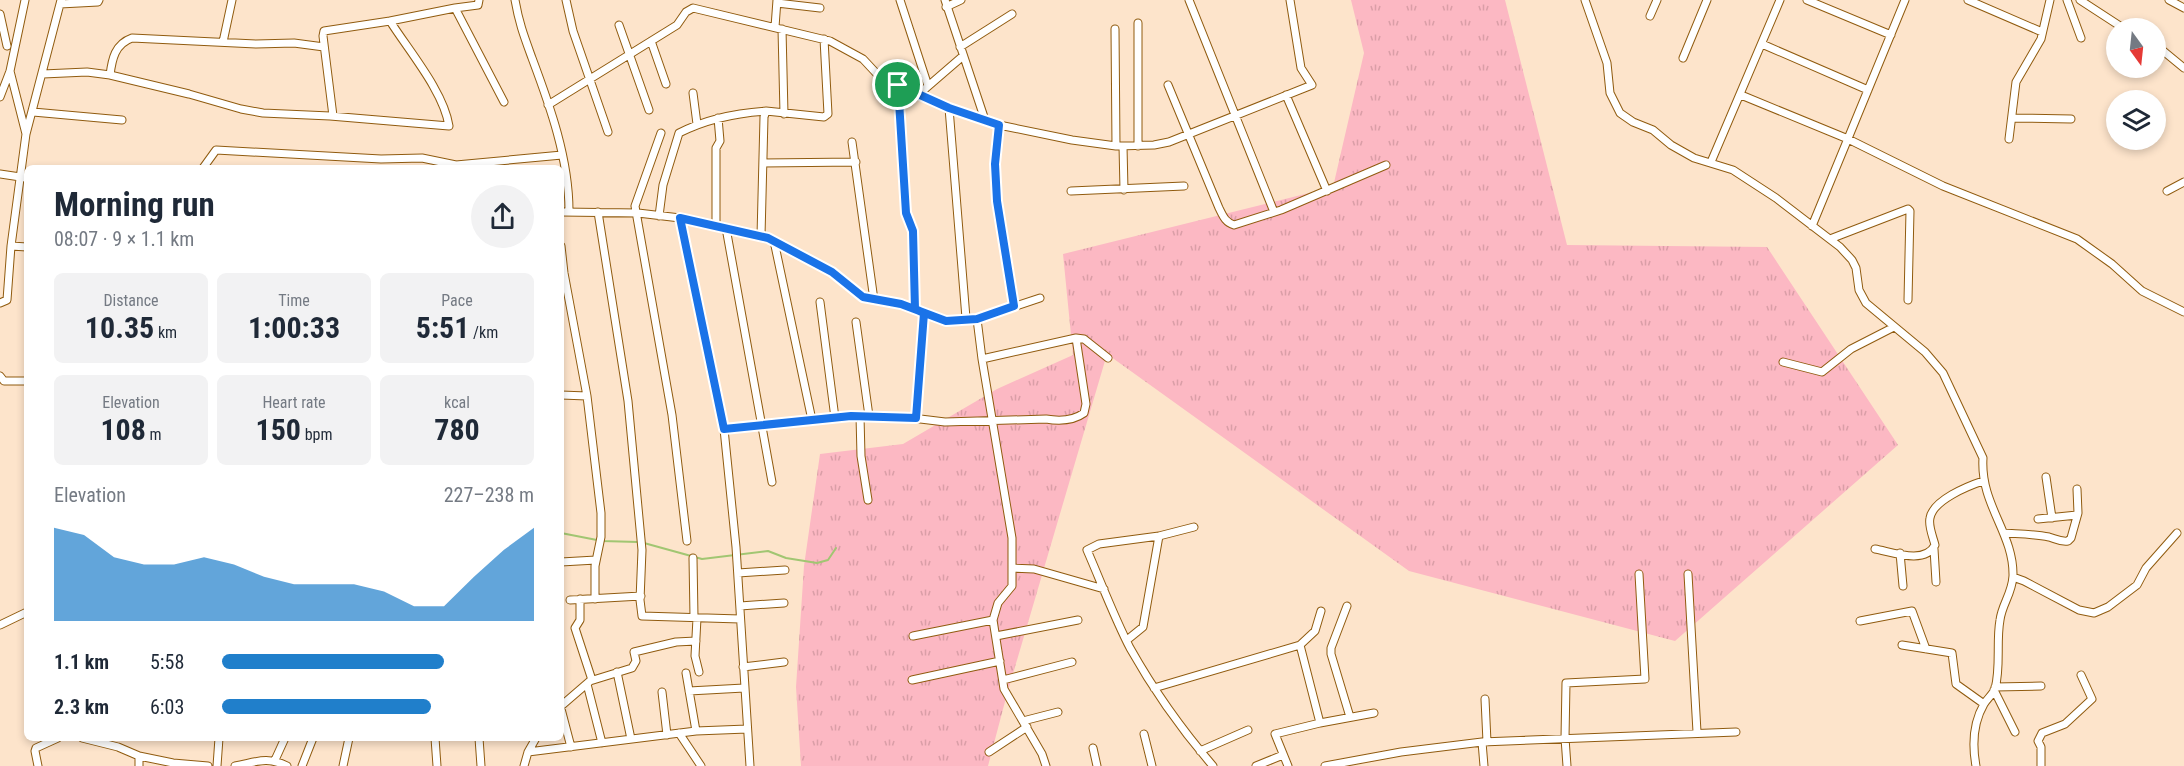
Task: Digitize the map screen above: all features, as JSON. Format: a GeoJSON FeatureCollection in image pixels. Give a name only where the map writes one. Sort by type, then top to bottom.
{"type":"FeatureCollection","features":[{"type":"Feature","properties":{"kind":"street"},"geometry":{"type":"LineString","coordinates":[[0,97],[9,71],[25,0]]}},
{"type":"Feature","properties":{"kind":"street"},"geometry":{"type":"LineString","coordinates":[[25,165],[26,134],[60,2],[98,2],[99,0]]}},
{"type":"Feature","properties":{"kind":"street"},"geometry":{"type":"LineString","coordinates":[[223,42],[232,0]]}},
{"type":"Feature","properties":{"kind":"street"},"geometry":{"type":"LineString","coordinates":[[333,116],[324,32],[478,5],[479,0]]}},
{"type":"Feature","properties":{"kind":"street"},"geometry":{"type":"LineString","coordinates":[[515,0],[519,27],[548,105],[564,165]]}},
{"type":"Feature","properties":{"kind":"street"},"geometry":{"type":"LineString","coordinates":[[566,0],[573,31],[608,132]]}},
{"type":"Feature","properties":{"kind":"street"},"geometry":{"type":"LineString","coordinates":[[900,0],[928,86]]}},
{"type":"Feature","properties":{"kind":"street"},"geometry":{"type":"LineString","coordinates":[[961,0],[946,3],[985,120]]}},
{"type":"Feature","properties":{"kind":"street"},"geometry":{"type":"LineString","coordinates":[[1189,0],[1274,213]]}},
{"type":"Feature","properties":{"kind":"street"},"geometry":{"type":"LineString","coordinates":[[548,105],[676,25],[686,12],[693,8],[830,41],[863,59],[877,74],[898,85],[949,108],[999,125],[1072,140],[1119,146],[1169,142],[1312,85],[1301,68],[1290,0]]}},
{"type":"Feature","properties":{"kind":"street"},"geometry":{"type":"LineString","coordinates":[[1585,0],[1607,63],[1610,93],[1620,113],[1653,130],[1686,154],[1733,170],[1776,198],[1830,239],[1852,260],[1856,268],[1859,290],[1866,303],[1925,352],[1946,380],[1983,458],[1983,481],[1995,516],[2004,532],[2013,577],[2008,602],[2002,610],[1994,689],[1984,704],[1973,731],[1976,766]]}},
{"type":"Feature","properties":{"kind":"street"},"geometry":{"type":"LineString","coordinates":[[1650,16],[1657,0]]}},
{"type":"Feature","properties":{"kind":"street"},"geometry":{"type":"LineString","coordinates":[[1683,58],[1707,0]]}},
{"type":"Feature","properties":{"kind":"street"},"geometry":{"type":"LineString","coordinates":[[1711,162],[1742,95],[1780,0]]}},
{"type":"Feature","properties":{"kind":"street"},"geometry":{"type":"LineString","coordinates":[[1807,0],[1891,35]]}},
{"type":"Feature","properties":{"kind":"street"},"geometry":{"type":"LineString","coordinates":[[1812,226],[1905,0]]}},
{"type":"Feature","properties":{"kind":"street"},"geometry":{"type":"LineString","coordinates":[[1968,0],[2042,32]]}},
{"type":"Feature","properties":{"kind":"street"},"geometry":{"type":"LineString","coordinates":[[2009,139],[2016,82],[2041,39],[2050,0]]}},
{"type":"Feature","properties":{"kind":"street"},"geometry":{"type":"LineString","coordinates":[[2067,0],[2081,38]]}},
{"type":"Feature","properties":{"kind":"street"},"geometry":{"type":"LineString","coordinates":[[2080,0],[2108,18]]}},
{"type":"Feature","properties":{"kind":"street"},"geometry":{"type":"LineString","coordinates":[[2169,0],[2184,8]]}},
{"type":"Feature","properties":{"kind":"street"},"geometry":{"type":"LineString","coordinates":[[784,114],[777,2],[820,8]]}},
{"type":"Feature","properties":{"kind":"street"},"geometry":{"type":"LineString","coordinates":[[455,8],[504,102]]}},
{"type":"Feature","properties":{"kind":"street"},"geometry":{"type":"LineString","coordinates":[[0,14],[3,46],[16,43]]}},
{"type":"Feature","properties":{"kind":"street"},"geometry":{"type":"LineString","coordinates":[[960,47],[1012,15]]}},
{"type":"Feature","properties":{"kind":"street"},"geometry":{"type":"LineString","coordinates":[[43,74],[87,72],[110,75],[241,109],[263,112],[449,126],[447,114],[436,90],[390,21]]}},
{"type":"Feature","properties":{"kind":"street"},"geometry":{"type":"LineString","coordinates":[[1138,23],[1138,146]]}},
{"type":"Feature","properties":{"kind":"street"},"geometry":{"type":"LineString","coordinates":[[618,25],[649,110]]}},
{"type":"Feature","properties":{"kind":"street"},"geometry":{"type":"LineString","coordinates":[[1115,29],[1119,146],[1124,190]]}},
{"type":"Feature","properties":{"kind":"street"},"geometry":{"type":"LineString","coordinates":[[110,75],[112,59],[118,48],[124,41],[132,38],[256,44],[294,43],[324,47]]}},
{"type":"Feature","properties":{"kind":"street"},"geometry":{"type":"LineString","coordinates":[[659,216],[663,185],[679,133],[697,124],[742,112],[766,111],[824,117],[828,114],[824,39]]}},
{"type":"Feature","properties":{"kind":"street"},"geometry":{"type":"LineString","coordinates":[[651,41],[666,84]]}},
{"type":"Feature","properties":{"kind":"street"},"geometry":{"type":"LineString","coordinates":[[1762,44],[1868,90]]}},
{"type":"Feature","properties":{"kind":"street"},"geometry":{"type":"LineString","coordinates":[[2166,53],[2184,68]]}},
{"type":"Feature","properties":{"kind":"street"},"geometry":{"type":"LineString","coordinates":[[918,94],[963,56]]}},
{"type":"Feature","properties":{"kind":"street"},"geometry":{"type":"LineString","coordinates":[[9,71],[26,134]]}},
{"type":"Feature","properties":{"kind":"street"},"geometry":{"type":"LineString","coordinates":[[898,85],[906,213],[913,231],[915,309]]}},
{"type":"Feature","properties":{"kind":"street"},"geometry":{"type":"LineString","coordinates":[[1168,85],[1226,222],[1234,225],[1274,213],[1386,165]]}},
{"type":"Feature","properties":{"kind":"street"},"geometry":{"type":"LineString","coordinates":[[693,93],[697,124]]}},
{"type":"Feature","properties":{"kind":"street"},"geometry":{"type":"LineString","coordinates":[[1286,95],[1327,191]]}},
{"type":"Feature","properties":{"kind":"street"},"geometry":{"type":"LineString","coordinates":[[1742,95],[1848,139],[1943,186],[2077,239],[2112,264],[2142,291],[2184,312]]}},
{"type":"Feature","properties":{"kind":"street"},"geometry":{"type":"LineString","coordinates":[[949,108],[966,318]]}},
{"type":"Feature","properties":{"kind":"street"},"geometry":{"type":"LineString","coordinates":[[761,236],[766,111]]}},
{"type":"Feature","properties":{"kind":"street"},"geometry":{"type":"LineString","coordinates":[[33,112],[122,120]]}},
{"type":"Feature","properties":{"kind":"street"},"geometry":{"type":"LineString","coordinates":[[716,226],[716,148],[720,141],[718,118]]}},
{"type":"Feature","properties":{"kind":"street"},"geometry":{"type":"LineString","coordinates":[[2012,118],[2071,119]]}},
{"type":"Feature","properties":{"kind":"street"},"geometry":{"type":"LineString","coordinates":[[999,125],[995,164],[997,201],[1014,306]]}},
{"type":"Feature","properties":{"kind":"street"},"geometry":{"type":"LineString","coordinates":[[661,133],[635,206],[672,415],[687,541]]}},
{"type":"Feature","properties":{"kind":"street"},"geometry":{"type":"LineString","coordinates":[[852,142],[874,300]]}},
{"type":"Feature","properties":{"kind":"street"},"geometry":{"type":"LineString","coordinates":[[205,165],[216,150],[381,159],[422,158],[456,165]]}},
{"type":"Feature","properties":{"kind":"street"},"geometry":{"type":"LineString","coordinates":[[476,165],[562,155]]}},
{"type":"Feature","properties":{"kind":"street"},"geometry":{"type":"LineString","coordinates":[[763,163],[855,162]]}},
{"type":"Feature","properties":{"kind":"street"},"geometry":{"type":"LineString","coordinates":[[564,166],[569,192],[565,212],[638,213],[680,218],[761,236],[832,272],[863,297],[901,304],[946,321],[977,319],[1040,298]]}},
{"type":"Feature","properties":{"kind":"street"},"geometry":{"type":"LineString","coordinates":[[0,174],[24,178],[11,246],[7,300],[0,303]]}},
{"type":"Feature","properties":{"kind":"street"},"geometry":{"type":"LineString","coordinates":[[2167,191],[2184,182]]}},
{"type":"Feature","properties":{"kind":"street"},"geometry":{"type":"LineString","coordinates":[[1071,191],[1184,186]]}},
{"type":"Feature","properties":{"kind":"street"},"geometry":{"type":"LineString","coordinates":[[1830,239],[1908,209],[1910,211],[1908,300]]}},
{"type":"Feature","properties":{"kind":"street"},"geometry":{"type":"LineString","coordinates":[[598,212],[628,401],[642,550],[642,616],[740,619]]}},
{"type":"Feature","properties":{"kind":"street"},"geometry":{"type":"LineString","coordinates":[[680,218],[724,429],[736,547],[750,766]]}},
{"type":"Feature","properties":{"kind":"street"},"geometry":{"type":"LineString","coordinates":[[726,228],[764,425],[772,482]]}},
{"type":"Feature","properties":{"kind":"street"},"geometry":{"type":"LineString","coordinates":[[774,241],[812,420]]}},
{"type":"Feature","properties":{"kind":"street"},"geometry":{"type":"LineString","coordinates":[[11,246],[24,247]]}},
{"type":"Feature","properties":{"kind":"street"},"geometry":{"type":"LineString","coordinates":[[565,294],[587,396],[601,513],[595,599]]}},
{"type":"Feature","properties":{"kind":"street"},"geometry":{"type":"LineString","coordinates":[[820,302],[835,418]]}},
{"type":"Feature","properties":{"kind":"street"},"geometry":{"type":"LineString","coordinates":[[916,418],[924,313]]}},
{"type":"Feature","properties":{"kind":"street"},"geometry":{"type":"LineString","coordinates":[[977,319],[1012,538],[1012,586],[998,603],[993,620],[1004,689],[1042,754],[1046,766]]}},
{"type":"Feature","properties":{"kind":"street"},"geometry":{"type":"LineString","coordinates":[[856,322],[869,416]]}},
{"type":"Feature","properties":{"kind":"street"},"geometry":{"type":"LineString","coordinates":[[1783,362],[1822,372],[1851,349],[1894,327]]}},
{"type":"Feature","properties":{"kind":"street"},"geometry":{"type":"LineString","coordinates":[[724,429],[860,416],[916,418],[945,422],[1046,419],[1058,421],[1080,416],[1084,413],[1086,404],[1076,338]]}},
{"type":"Feature","properties":{"kind":"street"},"geometry":{"type":"LineString","coordinates":[[982,359],[1076,338],[1084,339],[1108,358]]}},
{"type":"Feature","properties":{"kind":"street"},"geometry":{"type":"LineString","coordinates":[[0,376],[4,381],[24,381]]}},
{"type":"Feature","properties":{"kind":"street"},"geometry":{"type":"LineString","coordinates":[[564,395],[587,396]]}},
{"type":"Feature","properties":{"kind":"street"},"geometry":{"type":"LineString","coordinates":[[860,416],[861,456],[868,500]]}},
{"type":"Feature","properties":{"kind":"street"},"geometry":{"type":"LineString","coordinates":[[2046,477],[2052,518]]}},
{"type":"Feature","properties":{"kind":"street"},"geometry":{"type":"LineString","coordinates":[[1936,582],[1935,546],[1930,516],[1936,507],[1965,487],[1983,481]]}},
{"type":"Feature","properties":{"kind":"street"},"geometry":{"type":"LineString","coordinates":[[2004,532],[2068,542],[2077,515],[2077,489]]}},
{"type":"Feature","properties":{"kind":"street"},"geometry":{"type":"LineString","coordinates":[[2038,519],[2077,515]]}},
{"type":"Feature","properties":{"kind":"street"},"geometry":{"type":"LineString","coordinates":[[1194,527],[1159,536],[1099,544],[1087,550],[1127,640],[1154,688],[1200,752],[1213,766]]}},
{"type":"Feature","properties":{"kind":"street"},"geometry":{"type":"LineString","coordinates":[[2013,577],[2079,610],[2094,613],[2109,607],[2137,585],[2146,568],[2177,533]]}},
{"type":"Feature","properties":{"kind":"street"},"geometry":{"type":"LineString","coordinates":[[1127,640],[1143,627],[1159,536]]}},
{"type":"Feature","properties":{"kind":"street"},"geometry":{"type":"LineString","coordinates":[[1875,549],[1918,556],[1934,549]]}},
{"type":"Feature","properties":{"kind":"street"},"geometry":{"type":"LineString","coordinates":[[1900,553],[1903,586]]}},
{"type":"Feature","properties":{"kind":"street"},"geometry":{"type":"LineString","coordinates":[[693,558],[696,656],[699,672]]}},
{"type":"Feature","properties":{"kind":"street"},"geometry":{"type":"LineString","coordinates":[[564,562],[596,560]]}},
{"type":"Feature","properties":{"kind":"street"},"geometry":{"type":"LineString","coordinates":[[1012,568],[1035,570],[1104,589]]}},
{"type":"Feature","properties":{"kind":"street"},"geometry":{"type":"LineString","coordinates":[[738,573],[785,570]]}},
{"type":"Feature","properties":{"kind":"street"},"geometry":{"type":"LineString","coordinates":[[1567,766],[1564,738],[1566,682],[1645,679],[1639,574]]}},
{"type":"Feature","properties":{"kind":"street"},"geometry":{"type":"LineString","coordinates":[[1688,574],[1697,732]]}},
{"type":"Feature","properties":{"kind":"street"},"geometry":{"type":"LineString","coordinates":[[570,600],[641,596]]}},
{"type":"Feature","properties":{"kind":"street"},"geometry":{"type":"LineString","coordinates":[[580,599],[580,620],[575,628],[590,682],[602,743]]}},
{"type":"Feature","properties":{"kind":"street"},"geometry":{"type":"LineString","coordinates":[[740,606],[784,603]]}},
{"type":"Feature","properties":{"kind":"street"},"geometry":{"type":"LineString","coordinates":[[1347,606],[1331,648],[1331,654],[1350,717]]}},
{"type":"Feature","properties":{"kind":"street"},"geometry":{"type":"LineString","coordinates":[[1154,688],[1300,645],[1315,631],[1322,611]]}},
{"type":"Feature","properties":{"kind":"street"},"geometry":{"type":"LineString","coordinates":[[1860,621],[1912,611],[1926,649]]}},
{"type":"Feature","properties":{"kind":"street"},"geometry":{"type":"LineString","coordinates":[[0,625],[24,613]]}},
{"type":"Feature","properties":{"kind":"street"},"geometry":{"type":"LineString","coordinates":[[913,636],[993,620]]}},
{"type":"Feature","properties":{"kind":"street"},"geometry":{"type":"LineString","coordinates":[[996,636],[1078,620]]}},
{"type":"Feature","properties":{"kind":"street"},"geometry":{"type":"LineString","coordinates":[[564,705],[590,682],[632,668],[636,661],[634,652],[676,642],[696,641]]}},
{"type":"Feature","properties":{"kind":"street"},"geometry":{"type":"LineString","coordinates":[[1300,645],[1320,723]]}},
{"type":"Feature","properties":{"kind":"street"},"geometry":{"type":"LineString","coordinates":[[1902,645],[1952,653],[1956,684],[1984,704]]}},
{"type":"Feature","properties":{"kind":"street"},"geometry":{"type":"LineString","coordinates":[[912,680],[1000,661]]}},
{"type":"Feature","properties":{"kind":"street"},"geometry":{"type":"LineString","coordinates":[[743,667],[784,662]]}},
{"type":"Feature","properties":{"kind":"street"},"geometry":{"type":"LineString","coordinates":[[1003,680],[1072,662]]}},
{"type":"Feature","properties":{"kind":"street"},"geometry":{"type":"LineString","coordinates":[[617,672],[631,739]]}},
{"type":"Feature","properties":{"kind":"street"},"geometry":{"type":"LineString","coordinates":[[686,673],[696,731]]}},
{"type":"Feature","properties":{"kind":"street"},"geometry":{"type":"LineString","coordinates":[[2041,766],[2041,747],[2038,741],[2042,733],[2065,724],[2092,699],[2081,675]]}},
{"type":"Feature","properties":{"kind":"street"},"geometry":{"type":"LineString","coordinates":[[1994,689],[2041,686]]}},
{"type":"Feature","properties":{"kind":"street"},"geometry":{"type":"LineString","coordinates":[[689,691],[744,688]]}},
{"type":"Feature","properties":{"kind":"street"},"geometry":{"type":"LineString","coordinates":[[1994,689],[2015,732]]}},
{"type":"Feature","properties":{"kind":"street"},"geometry":{"type":"LineString","coordinates":[[662,692],[667,735]]}},
{"type":"Feature","properties":{"kind":"street"},"geometry":{"type":"LineString","coordinates":[[1484,766],[1485,699]]}},
{"type":"Feature","properties":{"kind":"street"},"geometry":{"type":"LineString","coordinates":[[989,752],[1025,724],[1058,712]]}},
{"type":"Feature","properties":{"kind":"street"},"geometry":{"type":"LineString","coordinates":[[1288,766],[1275,734],[1374,713]]}},
{"type":"Feature","properties":{"kind":"street"},"geometry":{"type":"LineString","coordinates":[[564,720],[571,747]]}},
{"type":"Feature","properties":{"kind":"street"},"geometry":{"type":"LineString","coordinates":[[528,752],[696,731],[747,729]]}},
{"type":"Feature","properties":{"kind":"street"},"geometry":{"type":"LineString","coordinates":[[1200,752],[1248,730]]}},
{"type":"Feature","properties":{"kind":"street"},"geometry":{"type":"LineString","coordinates":[[1325,766],[1401,752],[1485,742],[1736,732]]}},
{"type":"Feature","properties":{"kind":"street"},"geometry":{"type":"LineString","coordinates":[[679,733],[700,766]]}},
{"type":"Feature","properties":{"kind":"street"},"geometry":{"type":"LineString","coordinates":[[1144,734],[1152,766]]}},
{"type":"Feature","properties":{"kind":"street"},"geometry":{"type":"LineString","coordinates":[[38,766],[34,751],[51,741]]}},
{"type":"Feature","properties":{"kind":"street"},"geometry":{"type":"LineString","coordinates":[[99,741],[139,756],[172,764],[208,766]]}},
{"type":"Feature","properties":{"kind":"street"},"geometry":{"type":"LineString","coordinates":[[217,766],[219,741]]}},
{"type":"Feature","properties":{"kind":"street"},"geometry":{"type":"LineString","coordinates":[[275,760],[284,741]]}},
{"type":"Feature","properties":{"kind":"street"},"geometry":{"type":"LineString","coordinates":[[302,766],[312,741]]}},
{"type":"Feature","properties":{"kind":"street"},"geometry":{"type":"LineString","coordinates":[[343,766],[348,741]]}},
{"type":"Feature","properties":{"kind":"street"},"geometry":{"type":"LineString","coordinates":[[435,741],[437,766]]}},
{"type":"Feature","properties":{"kind":"street"},"geometry":{"type":"LineString","coordinates":[[479,741],[481,766]]}},
{"type":"Feature","properties":{"kind":"street"},"geometry":{"type":"LineString","coordinates":[[523,766],[534,741]]}},
{"type":"Feature","properties":{"kind":"street"},"geometry":{"type":"LineString","coordinates":[[1093,748],[1097,766]]}},
{"type":"Feature","properties":{"kind":"street"},"geometry":{"type":"LineString","coordinates":[[1256,766],[1283,754]]}},
{"type":"Feature","properties":{"kind":"street"},"geometry":{"type":"LineString","coordinates":[[139,756],[140,766]]}},
{"type":"Feature","properties":{"kind":"street"},"geometry":{"type":"LineString","coordinates":[[235,766],[264,759],[275,760],[287,766]]}},
{"type":"Feature","properties":{"kind":"green space"},"geometry":{"type":"Polygon","coordinates":[[[1351,0],[1505,0],[1567,245],[1767,247],[1898,445],[1675,641],[1409,571],[1107,354],[988,766],[801,766],[796,687],[804,566],[820,454],[903,444],[997,389],[1073,355],[1063,254],[1333,187],[1364,53],[1351,0]]]}},
{"type":"Feature","properties":{"kind":"waterway"},"geometry":{"type":"LineString","coordinates":[[564,534],[602,541],[638,542]]}},
{"type":"Feature","properties":{"kind":"waterway"},"geometry":{"type":"LineString","coordinates":[[644,543],[702,559],[768,551],[786,558],[817,563],[828,560],[836,548]]}},
{"type":"Feature","properties":{"kind":"route"},"geometry":{"type":"LineString","coordinates":[[898,85],[906,213],[913,231],[915,309],[924,313],[916,418],[851,416],[724,429],[680,218],[768,238],[832,272],[863,297],[901,304],[915,309],[946,321],[977,319],[1014,306],[997,201],[995,164],[999,125],[949,108],[898,85]]}}]}
